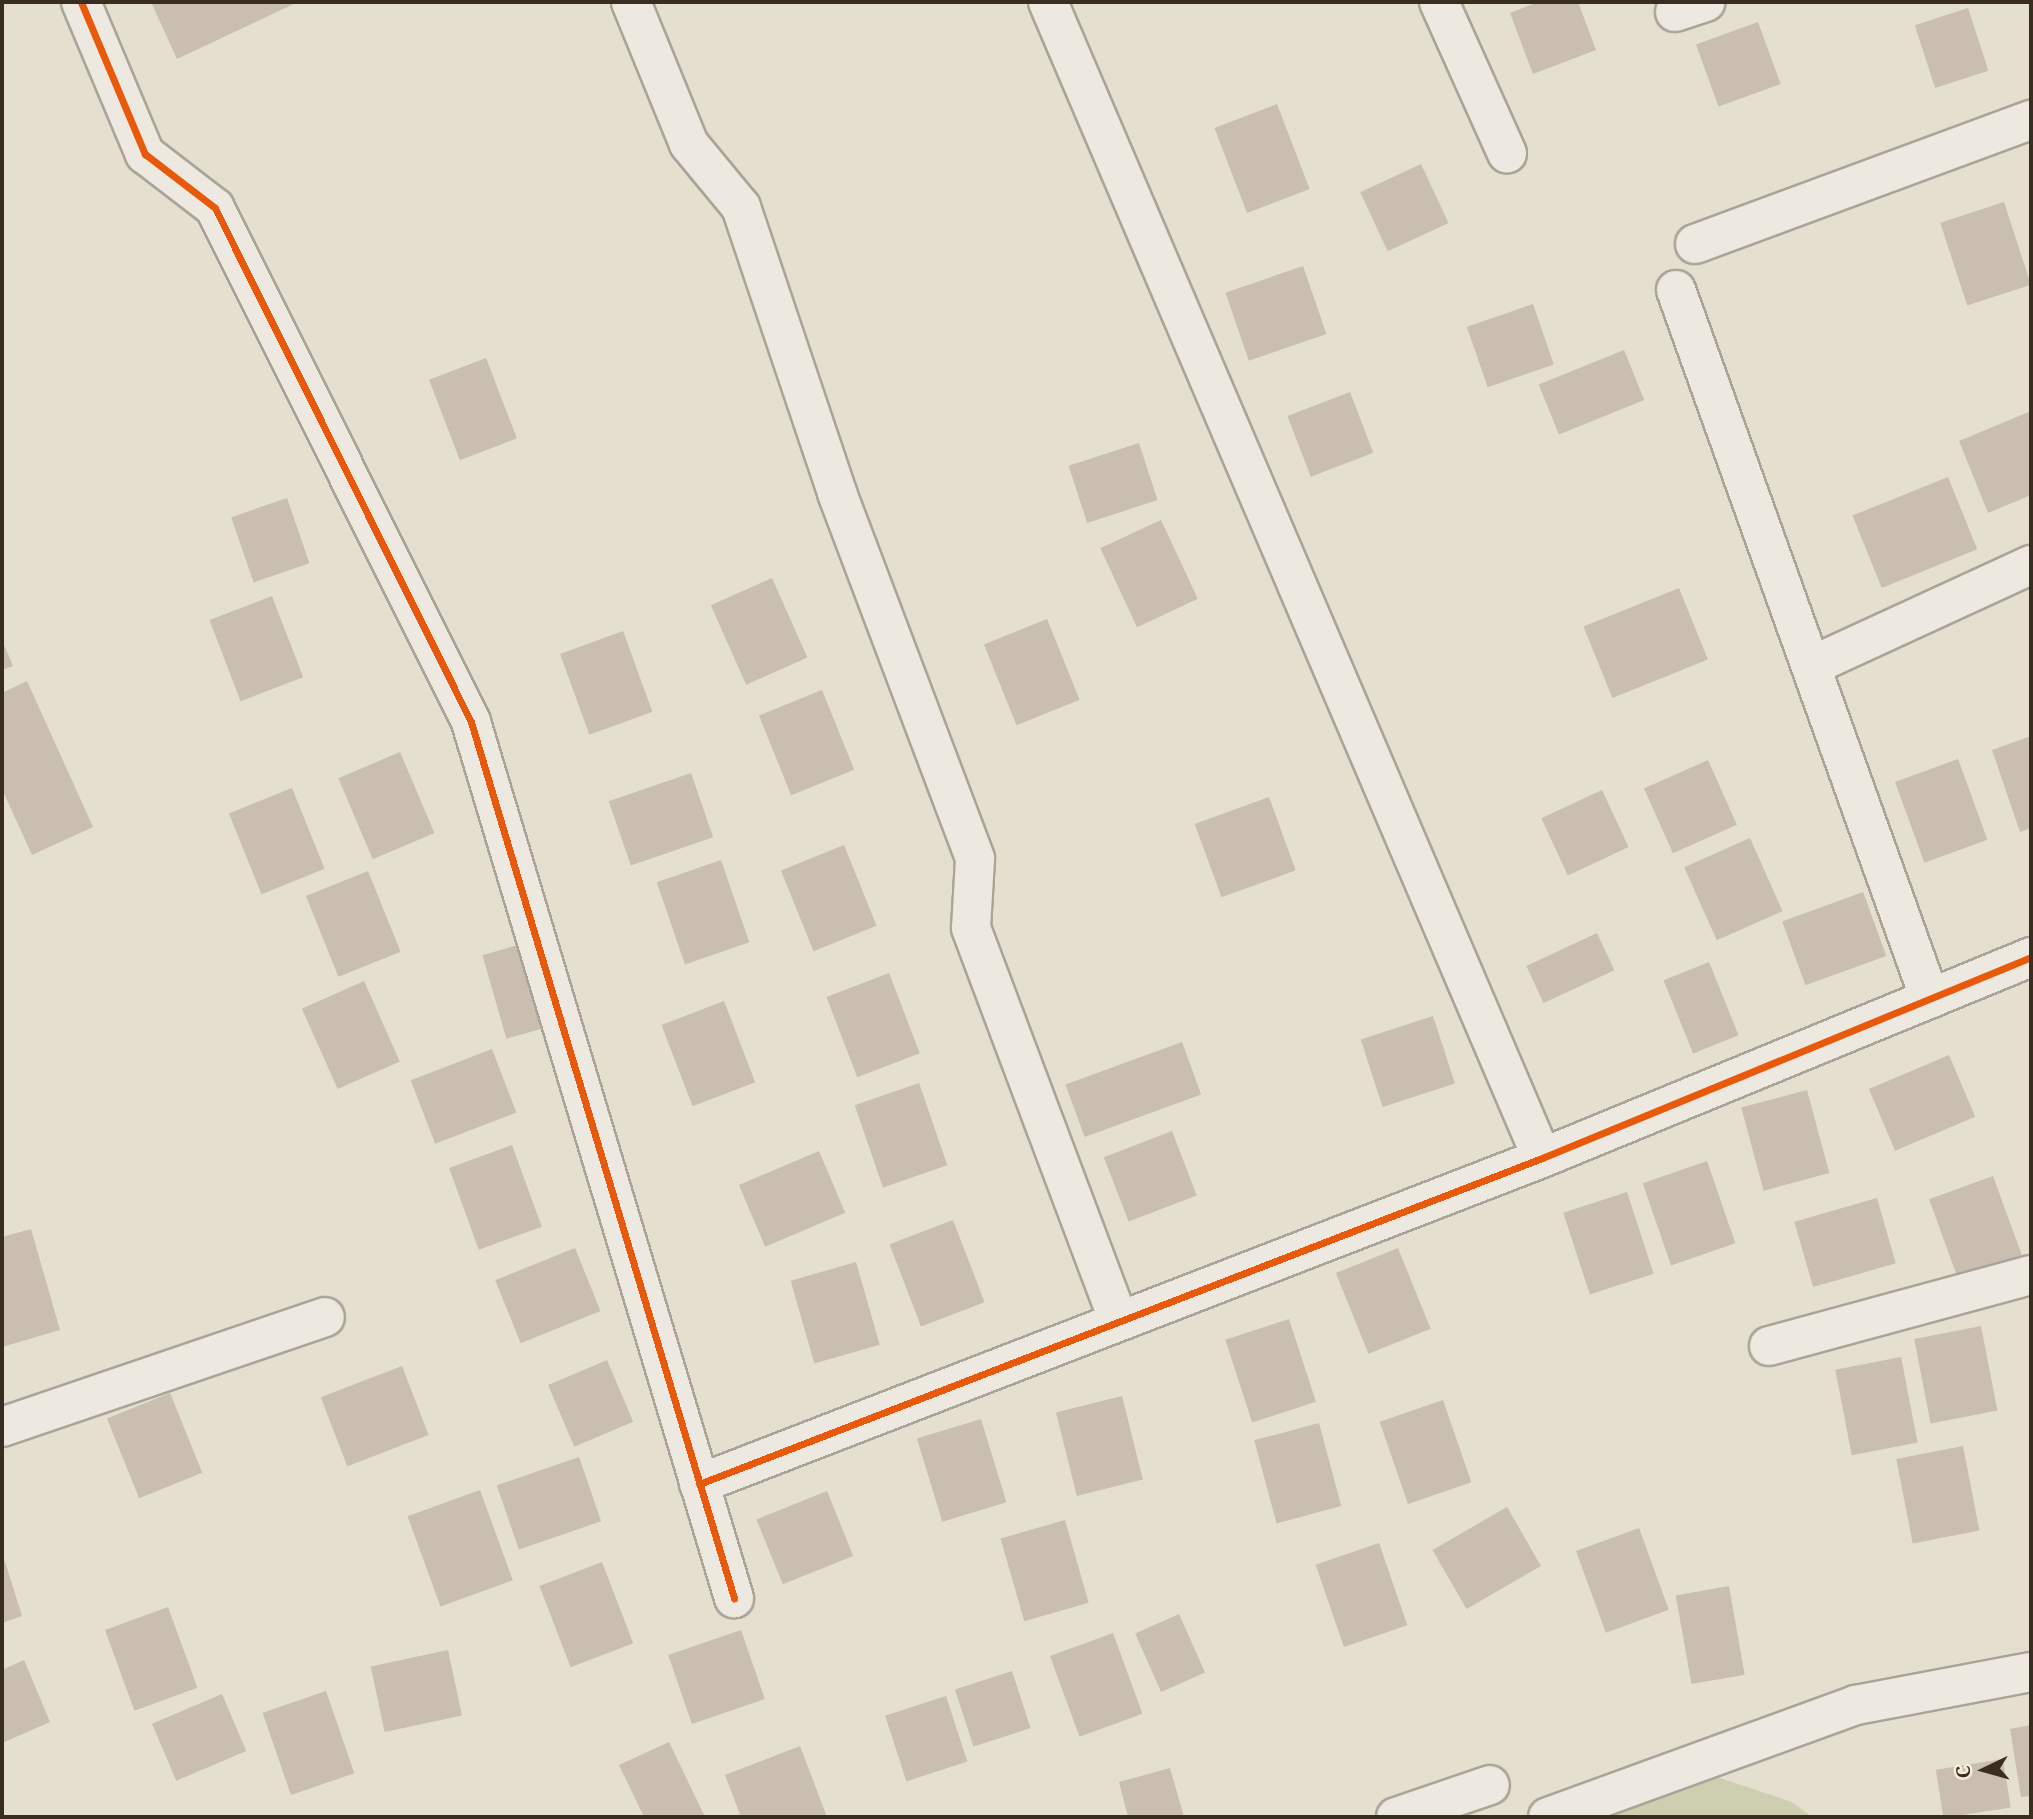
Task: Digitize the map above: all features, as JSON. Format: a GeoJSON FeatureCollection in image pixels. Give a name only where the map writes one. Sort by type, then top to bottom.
{"type":"FeatureCollection","features":[{"type":"Feature","properties":{"kind":"street"},"geometry":{"type":"LineString","coordinates":[[80,2],[145,154],[215,208],[471,722],[734,1598]]}},
{"type":"Feature","properties":{"kind":"street"},"geometry":{"type":"LineString","coordinates":[[631,2],[689,144],[741,206],[837,494],[975,859],[971,928],[1118,1320]]}},
{"type":"Feature","properties":{"kind":"street"},"geometry":{"type":"LineString","coordinates":[[1048,2],[1542,1158]]}},
{"type":"Feature","properties":{"kind":"street"},"geometry":{"type":"LineString","coordinates":[[1439,2],[1507,153]]}},
{"type":"Feature","properties":{"kind":"street"},"geometry":{"type":"LineString","coordinates":[[1695,244],[2031,120]]}},
{"type":"Feature","properties":{"kind":"street"},"geometry":{"type":"LineString","coordinates":[[1676,290],[1930,999]]}},
{"type":"Feature","properties":{"kind":"street"},"geometry":{"type":"LineString","coordinates":[[1811,666],[2031,565]]}},
{"type":"Feature","properties":{"kind":"street"},"geometry":{"type":"LineString","coordinates":[[698,1484],[1542,1158],[2031,957]]}},
{"type":"Feature","properties":{"kind":"street"},"geometry":{"type":"LineString","coordinates":[[1769,1346],[2031,1275]]}},
{"type":"Feature","properties":{"kind":"street"},"geometry":{"type":"LineString","coordinates":[[2,1427],[325,1317]]}},
{"type":"Feature","properties":{"kind":"street"},"geometry":{"type":"LineString","coordinates":[[1548,1817],[1856,1705],[2031,1672]]}},
{"type":"Feature","properties":{"kind":"street"},"geometry":{"type":"LineString","coordinates":[[1396,1817],[1490,1785]]}},
{"type":"Feature","properties":{"kind":"green space"},"geometry":{"type":"Polygon","coordinates":[[[1714,1776],[1792,1802],[1812,1817],[1602,1817],[1714,1776]]]}},
{"type":"Feature","properties":{"kind":"building"},"geometry":{"type":"Polygon","coordinates":[[[151,2],[298,2],[177,59],[151,2]]]}},
{"type":"Feature","properties":{"kind":"building"},"geometry":{"type":"Polygon","coordinates":[[[1538,2],[1578,2],[1596,50],[1533,74],[1510,13],[1538,2]]]}},
{"type":"Feature","properties":{"kind":"building"},"geometry":{"type":"Polygon","coordinates":[[[1968,8],[1988,71],[1935,88],[1915,25],[1968,8]]]}},
{"type":"Feature","properties":{"kind":"building"},"geometry":{"type":"Polygon","coordinates":[[[1758,22],[1781,84],[1719,107],[1696,45],[1758,22]]]}},
{"type":"Feature","properties":{"kind":"building"},"geometry":{"type":"Polygon","coordinates":[[[1277,104],[1310,189],[1247,213],[1214,128],[1277,104]]]}},
{"type":"Feature","properties":{"kind":"building"},"geometry":{"type":"Polygon","coordinates":[[[1421,164],[1448,223],[1388,251],[1360,192],[1421,164]]]}},
{"type":"Feature","properties":{"kind":"building"},"geometry":{"type":"Polygon","coordinates":[[[2004,202],[2031,285],[1967,305],[1940,223],[2004,202]]]}},
{"type":"Feature","properties":{"kind":"building"},"geometry":{"type":"Polygon","coordinates":[[[1303,266],[1326,334],[1249,361],[1225,293],[1303,266]]]}},
{"type":"Feature","properties":{"kind":"building"},"geometry":{"type":"Polygon","coordinates":[[[1533,304],[1554,365],[1488,387],[1467,327],[1533,304]]]}},
{"type":"Feature","properties":{"kind":"building"},"geometry":{"type":"Polygon","coordinates":[[[1624,350],[1644,400],[1559,435],[1539,384],[1624,350]]]}},
{"type":"Feature","properties":{"kind":"building"},"geometry":{"type":"Polygon","coordinates":[[[486,358],[517,438],[460,460],[429,380],[486,358]]]}},
{"type":"Feature","properties":{"kind":"building"},"geometry":{"type":"Polygon","coordinates":[[[1350,392],[1373,453],[1311,477],[1287,416],[1350,392]]]}},
{"type":"Feature","properties":{"kind":"building"},"geometry":{"type":"Polygon","coordinates":[[[2031,411],[2031,495],[1988,513],[1959,441],[2031,411]]]}},
{"type":"Feature","properties":{"kind":"building"},"geometry":{"type":"Polygon","coordinates":[[[1139,443],[1158,500],[1087,523],[1069,466],[1139,443]]]}},
{"type":"Feature","properties":{"kind":"building"},"geometry":{"type":"Polygon","coordinates":[[[1948,477],[1977,549],[1882,588],[1853,516],[1948,477]]]}},
{"type":"Feature","properties":{"kind":"building"},"geometry":{"type":"Polygon","coordinates":[[[287,498],[309,563],[254,582],[231,517],[287,498]]]}},
{"type":"Feature","properties":{"kind":"building"},"geometry":{"type":"Polygon","coordinates":[[[1161,520],[1198,599],[1137,627],[1100,548],[1161,520]]]}},
{"type":"Feature","properties":{"kind":"building"},"geometry":{"type":"Polygon","coordinates":[[[772,578],[807,657],[746,685],[711,605],[772,578]]]}},
{"type":"Feature","properties":{"kind":"building"},"geometry":{"type":"Polygon","coordinates":[[[1679,588],[1708,659],[1612,698],[1584,627],[1679,588]]]}},
{"type":"Feature","properties":{"kind":"building"},"geometry":{"type":"Polygon","coordinates":[[[272,596],[303,677],[241,701],[209,620],[272,596]]]}},
{"type":"Feature","properties":{"kind":"building"},"geometry":{"type":"Polygon","coordinates":[[[1047,619],[1080,700],[1017,725],[984,644],[1047,619]]]}},
{"type":"Feature","properties":{"kind":"building"},"geometry":{"type":"Polygon","coordinates":[[[623,631],[652,712],[589,735],[560,654],[623,631]]]}},
{"type":"Feature","properties":{"kind":"building"},"geometry":{"type":"Polygon","coordinates":[[[2,640],[13,666],[2,670],[2,640]]]}},
{"type":"Feature","properties":{"kind":"building"},"geometry":{"type":"Polygon","coordinates":[[[27,681],[93,827],[32,855],[2,789],[2,693],[27,681]]]}},
{"type":"Feature","properties":{"kind":"building"},"geometry":{"type":"Polygon","coordinates":[[[822,690],[854,770],[791,795],[759,715],[822,690]]]}},
{"type":"Feature","properties":{"kind":"building"},"geometry":{"type":"Polygon","coordinates":[[[2031,736],[2031,828],[2020,832],[1992,750],[2031,736]]]}},
{"type":"Feature","properties":{"kind":"building"},"geometry":{"type":"Polygon","coordinates":[[[400,752],[434,833],[373,859],[338,778],[400,752]]]}},
{"type":"Feature","properties":{"kind":"building"},"geometry":{"type":"Polygon","coordinates":[[[1958,759],[1987,840],[1924,863],[1895,782],[1958,759]]]}},
{"type":"Feature","properties":{"kind":"building"},"geometry":{"type":"Polygon","coordinates":[[[1708,760],[1737,825],[1673,853],[1644,788],[1708,760]]]}},
{"type":"Feature","properties":{"kind":"building"},"geometry":{"type":"Polygon","coordinates":[[[691,773],[713,837],[631,866],[609,801],[691,773]]]}},
{"type":"Feature","properties":{"kind":"building"},"geometry":{"type":"Polygon","coordinates":[[[292,788],[325,869],[262,894],[229,813],[292,788]]]}},
{"type":"Feature","properties":{"kind":"building"},"geometry":{"type":"Polygon","coordinates":[[[1602,790],[1629,847],[1568,875],[1541,818],[1602,790]]]}},
{"type":"Feature","properties":{"kind":"building"},"geometry":{"type":"Polygon","coordinates":[[[1269,797],[1296,870],[1221,897],[1195,824],[1269,797]]]}},
{"type":"Feature","properties":{"kind":"building"},"geometry":{"type":"Polygon","coordinates":[[[1750,838],[1783,911],[1717,940],[1684,867],[1750,838]]]}},
{"type":"Feature","properties":{"kind":"building"},"geometry":{"type":"Polygon","coordinates":[[[844,845],[877,926],[814,951],[781,870],[844,845]]]}},
{"type":"Feature","properties":{"kind":"building"},"geometry":{"type":"Polygon","coordinates":[[[721,860],[749,942],[685,964],[657,882],[721,860]]]}},
{"type":"Feature","properties":{"kind":"building"},"geometry":{"type":"Polygon","coordinates":[[[368,871],[401,952],[338,977],[306,896],[368,871]]]}},
{"type":"Feature","properties":{"kind":"building"},"geometry":{"type":"Polygon","coordinates":[[[1863,892],[1886,956],[1805,985],[1782,921],[1863,892]]]}},
{"type":"Feature","properties":{"kind":"building"},"geometry":{"type":"Polygon","coordinates":[[[1597,933],[1614,970],[1544,1003],[1526,966],[1597,933]]]}},
{"type":"Feature","properties":{"kind":"building"},"geometry":{"type":"Polygon","coordinates":[[[518,945],[542,1029],[506,1039],[482,955],[518,945]]]}},
{"type":"Feature","properties":{"kind":"building"},"geometry":{"type":"Polygon","coordinates":[[[1709,962],[1739,1035],[1693,1054],[1664,980],[1709,962]]]}},
{"type":"Feature","properties":{"kind":"building"},"geometry":{"type":"Polygon","coordinates":[[[889,973],[920,1053],[857,1077],[826,997],[889,973]]]}},
{"type":"Feature","properties":{"kind":"building"},"geometry":{"type":"Polygon","coordinates":[[[364,981],[400,1061],[338,1089],[302,1009],[364,981]]]}},
{"type":"Feature","properties":{"kind":"building"},"geometry":{"type":"Polygon","coordinates":[[[724,1001],[755,1082],[693,1106],[661,1025],[724,1001]]]}},
{"type":"Feature","properties":{"kind":"building"},"geometry":{"type":"Polygon","coordinates":[[[1433,1016],[1455,1084],[1383,1107],[1361,1039],[1433,1016]]]}},
{"type":"Feature","properties":{"kind":"building"},"geometry":{"type":"Polygon","coordinates":[[[1182,1042],[1201,1095],[1085,1137],[1065,1084],[1182,1042]]]}},
{"type":"Feature","properties":{"kind":"building"},"geometry":{"type":"Polygon","coordinates":[[[492,1049],[516,1112],[435,1144],[411,1080],[492,1049]]]}},
{"type":"Feature","properties":{"kind":"building"},"geometry":{"type":"Polygon","coordinates":[[[1949,1055],[1975,1117],[1895,1151],[1869,1089],[1949,1055]]]}},
{"type":"Feature","properties":{"kind":"building"},"geometry":{"type":"Polygon","coordinates":[[[919,1083],[947,1165],[883,1187],[855,1105],[919,1083]]]}},
{"type":"Feature","properties":{"kind":"building"},"geometry":{"type":"Polygon","coordinates":[[[1807,1090],[1829,1173],[1764,1191],[1741,1108],[1807,1090]]]}},
{"type":"Feature","properties":{"kind":"building"},"geometry":{"type":"Polygon","coordinates":[[[1172,1131],[1197,1195],[1129,1222],[1104,1157],[1172,1131]]]}},
{"type":"Feature","properties":{"kind":"building"},"geometry":{"type":"Polygon","coordinates":[[[512,1145],[542,1227],[479,1250],[449,1168],[512,1145]]]}},
{"type":"Feature","properties":{"kind":"building"},"geometry":{"type":"Polygon","coordinates":[[[819,1151],[845,1213],[765,1247],[739,1185],[819,1151]]]}},
{"type":"Feature","properties":{"kind":"building"},"geometry":{"type":"Polygon","coordinates":[[[1707,1161],[1735,1243],[1671,1265],[1643,1183],[1707,1161]]]}},
{"type":"Feature","properties":{"kind":"building"},"geometry":{"type":"Polygon","coordinates":[[[1993,1176],[2022,1257],[1959,1280],[1929,1199],[1993,1176]]]}},
{"type":"Feature","properties":{"kind":"building"},"geometry":{"type":"Polygon","coordinates":[[[1627,1192],[1654,1274],[1590,1294],[1563,1213],[1627,1192]]]}},
{"type":"Feature","properties":{"kind":"building"},"geometry":{"type":"Polygon","coordinates":[[[1877,1198],[1896,1263],[1813,1287],[1794,1222],[1877,1198]]]}},
{"type":"Feature","properties":{"kind":"building"},"geometry":{"type":"Polygon","coordinates":[[[953,1220],[985,1302],[921,1327],[890,1244],[953,1220]]]}},
{"type":"Feature","properties":{"kind":"building"},"geometry":{"type":"Polygon","coordinates":[[[31,1229],[60,1330],[2,1347],[2,1237],[31,1229]]]}},
{"type":"Feature","properties":{"kind":"building"},"geometry":{"type":"Polygon","coordinates":[[[575,1248],[600,1311],[521,1343],[495,1280],[575,1248]]]}},
{"type":"Feature","properties":{"kind":"building"},"geometry":{"type":"Polygon","coordinates":[[[1398,1248],[1431,1329],[1368,1354],[1336,1273],[1398,1248]]]}},
{"type":"Feature","properties":{"kind":"building"},"geometry":{"type":"Polygon","coordinates":[[[856,1262],[880,1345],[814,1363],[791,1281],[856,1262]]]}},
{"type":"Feature","properties":{"kind":"building"},"geometry":{"type":"Polygon","coordinates":[[[1289,1319],[1316,1402],[1252,1422],[1225,1340],[1289,1319]]]}},
{"type":"Feature","properties":{"kind":"building"},"geometry":{"type":"Polygon","coordinates":[[[1981,1326],[1997,1410],[1931,1423],[1914,1339],[1981,1326]]]}},
{"type":"Feature","properties":{"kind":"building"},"geometry":{"type":"Polygon","coordinates":[[[1901,1357],[1918,1442],[1852,1455],[1835,1370],[1901,1357]]]}},
{"type":"Feature","properties":{"kind":"building"},"geometry":{"type":"Polygon","coordinates":[[[607,1360],[633,1422],[574,1447],[548,1385],[607,1360]]]}},
{"type":"Feature","properties":{"kind":"building"},"geometry":{"type":"Polygon","coordinates":[[[402,1366],[429,1435],[347,1466],[321,1397],[402,1366]]]}},
{"type":"Feature","properties":{"kind":"building"},"geometry":{"type":"Polygon","coordinates":[[[170,1393],[202,1473],[139,1498],[107,1418],[170,1393]]]}},
{"type":"Feature","properties":{"kind":"building"},"geometry":{"type":"Polygon","coordinates":[[[1122,1396],[1143,1479],[1077,1496],[1056,1412],[1122,1396]]]}},
{"type":"Feature","properties":{"kind":"building"},"geometry":{"type":"Polygon","coordinates":[[[1443,1400],[1471,1482],[1408,1504],[1380,1422],[1443,1400]]]}},
{"type":"Feature","properties":{"kind":"building"},"geometry":{"type":"Polygon","coordinates":[[[981,1419],[1006,1502],[942,1522],[917,1439],[981,1419]]]}},
{"type":"Feature","properties":{"kind":"building"},"geometry":{"type":"Polygon","coordinates":[[[1319,1423],[1341,1506],[1277,1523],[1254,1440],[1319,1423]]]}},
{"type":"Feature","properties":{"kind":"building"},"geometry":{"type":"Polygon","coordinates":[[[1963,1446],[1979,1530],[1913,1543],[1896,1459],[1963,1446]]]}},
{"type":"Feature","properties":{"kind":"building"},"geometry":{"type":"Polygon","coordinates":[[[579,1457],[601,1521],[519,1550],[497,1485],[579,1457]]]}},
{"type":"Feature","properties":{"kind":"building"},"geometry":{"type":"Polygon","coordinates":[[[480,1490],[513,1580],[440,1607],[408,1516],[480,1490]]]}},
{"type":"Feature","properties":{"kind":"building"},"geometry":{"type":"Polygon","coordinates":[[[827,1491],[853,1556],[783,1584],[757,1519],[827,1491]]]}},
{"type":"Feature","properties":{"kind":"building"},"geometry":{"type":"Polygon","coordinates":[[[1507,1507],[1541,1566],[1467,1609],[1433,1550],[1507,1507]]]}},
{"type":"Feature","properties":{"kind":"building"},"geometry":{"type":"Polygon","coordinates":[[[1065,1520],[1089,1603],[1024,1621],[1001,1538],[1065,1520]]]}},
{"type":"Feature","properties":{"kind":"building"},"geometry":{"type":"Polygon","coordinates":[[[1639,1528],[1669,1610],[1606,1633],[1576,1551],[1639,1528]]]}},
{"type":"Feature","properties":{"kind":"building"},"geometry":{"type":"Polygon","coordinates":[[[1379,1543],[1407,1625],[1344,1647],[1316,1565],[1379,1543]]]}},
{"type":"Feature","properties":{"kind":"building"},"geometry":{"type":"Polygon","coordinates":[[[2,1552],[22,1616],[2,1623],[2,1552]]]}},
{"type":"Feature","properties":{"kind":"building"},"geometry":{"type":"Polygon","coordinates":[[[602,1562],[633,1643],[571,1667],[539,1586],[602,1562]]]}},
{"type":"Feature","properties":{"kind":"building"},"geometry":{"type":"Polygon","coordinates":[[[1729,1586],[1745,1675],[1691,1684],[1676,1595],[1729,1586]]]}},
{"type":"Feature","properties":{"kind":"building"},"geometry":{"type":"Polygon","coordinates":[[[168,1607],[197,1688],[134,1711],[105,1630],[168,1607]]]}},
{"type":"Feature","properties":{"kind":"building"},"geometry":{"type":"Polygon","coordinates":[[[1179,1614],[1205,1672],[1161,1692],[1135,1634],[1179,1614]]]}},
{"type":"Feature","properties":{"kind":"building"},"geometry":{"type":"Polygon","coordinates":[[[741,1630],[765,1699],[692,1724],[668,1655],[741,1630]]]}},
{"type":"Feature","properties":{"kind":"building"},"geometry":{"type":"Polygon","coordinates":[[[1113,1633],[1142,1714],[1079,1737],[1050,1656],[1113,1633]]]}},
{"type":"Feature","properties":{"kind":"building"},"geometry":{"type":"Polygon","coordinates":[[[448,1650],[462,1716],[385,1732],[371,1666],[448,1650]]]}},
{"type":"Feature","properties":{"kind":"building"},"geometry":{"type":"Polygon","coordinates":[[[24,1660],[50,1722],[2,1743],[2,1670],[24,1660]]]}},
{"type":"Feature","properties":{"kind":"building"},"geometry":{"type":"Polygon","coordinates":[[[1012,1671],[1031,1728],[973,1747],[955,1690],[1012,1671]]]}},
{"type":"Feature","properties":{"kind":"building"},"geometry":{"type":"Polygon","coordinates":[[[326,1691],[354,1773],[291,1795],[263,1713],[326,1691]]]}},
{"type":"Feature","properties":{"kind":"building"},"geometry":{"type":"Polygon","coordinates":[[[222,1694],[246,1751],[176,1781],[152,1724],[222,1694]]]}},
{"type":"Feature","properties":{"kind":"building"},"geometry":{"type":"Polygon","coordinates":[[[946,1696],[967,1762],[906,1781],[885,1716],[946,1696]]]}},
{"type":"Feature","properties":{"kind":"building"},"geometry":{"type":"Polygon","coordinates":[[[2031,1725],[2031,1796],[2021,1797],[2010,1729],[2031,1725]]]}},
{"type":"Feature","properties":{"kind":"building"},"geometry":{"type":"Polygon","coordinates":[[[669,1742],[705,1817],[644,1817],[619,1765],[669,1742]]]}},
{"type":"Feature","properties":{"kind":"building"},"geometry":{"type":"Polygon","coordinates":[[[800,1746],[827,1817],[741,1817],[725,1775],[800,1746]]]}},
{"type":"Feature","properties":{"kind":"building"},"geometry":{"type":"Polygon","coordinates":[[[2003,1759],[2011,1807],[1943,1817],[1936,1770],[2003,1759]]]}},
{"type":"Feature","properties":{"kind":"building"},"geometry":{"type":"Polygon","coordinates":[[[1170,1768],[1184,1817],[1128,1817],[1119,1782],[1170,1768]]]}},
{"type":"Feature","properties":{"kind":"cycle path"},"geometry":{"type":"LineString","coordinates":[[81,2],[145,154],[215,208],[471,722],[734,1598]]}},
{"type":"Feature","properties":{"kind":"cycle path"},"geometry":{"type":"LineString","coordinates":[[699,1484],[1542,1158],[2031,957]]}}]}
